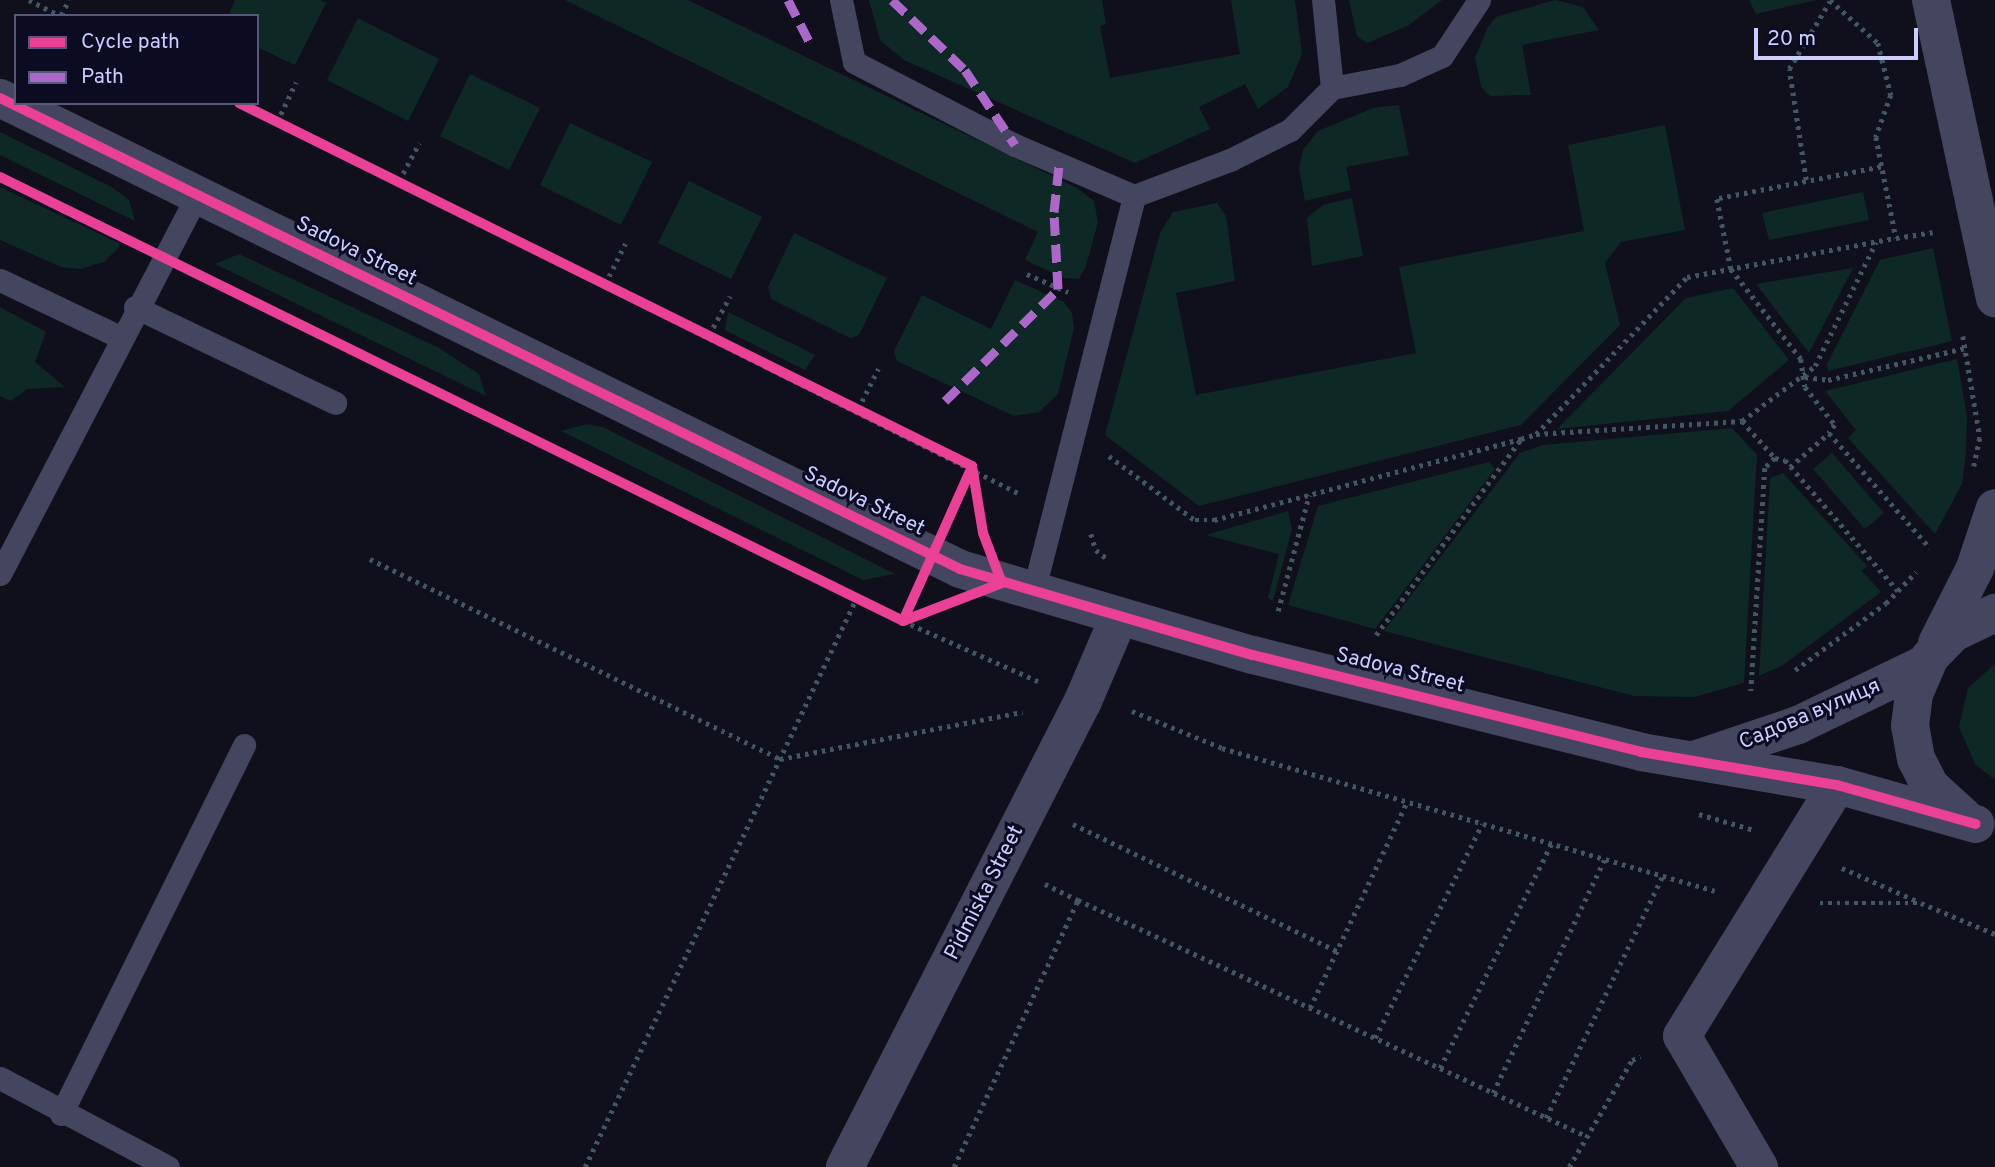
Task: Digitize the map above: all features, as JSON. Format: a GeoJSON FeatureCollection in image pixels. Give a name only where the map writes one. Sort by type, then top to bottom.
{"type":"FeatureCollection","features":[{"type":"Feature","properties":{"kind":"street"},"geometry":{"type":"LineString","coordinates":[[1931,0],[1995,298]]}},
{"type":"Feature","properties":{"kind":"street","name":"Sadova Street"},"geometry":{"type":"LineString","coordinates":[[14,105],[934,556],[1032,593],[1692,761],[1837,785],[1989,830]]}},
{"type":"Feature","properties":{"kind":"street"},"geometry":{"type":"LineString","coordinates":[[1989,830],[1950,808],[1916,760],[1910,726],[1914,694],[1928,660],[1975,568],[1995,508]]}},
{"type":"Feature","properties":{"kind":"street"},"geometry":{"type":"LineString","coordinates":[[1928,660],[1953,633],[1995,613]]}},
{"type":"Feature","properties":{"kind":"street","name":"Pidmiska Street"},"geometry":{"type":"LineString","coordinates":[[845,1167],[1083,701],[1119,617]]}},
{"type":"Feature","properties":{"kind":"street","name":"Садова вулиця"},"geometry":{"type":"LineString","coordinates":[[1692,761],[1798,725],[1928,660]]}},
{"type":"Feature","properties":{"kind":"street"},"geometry":{"type":"LineString","coordinates":[[1759,1167],[1682,1036],[1837,785]]}},
{"type":"Feature","properties":{"kind":"lane"},"geometry":{"type":"LineString","coordinates":[[841,0],[853,62],[1026,150],[1134,196],[1230,160],[1290,130],[1332,88],[1400,75],[1442,56],[1479,0]]}},
{"type":"Feature","properties":{"kind":"lane"},"geometry":{"type":"LineString","coordinates":[[1323,0],[1332,88]]}},
{"type":"Feature","properties":{"kind":"lane"},"geometry":{"type":"LineString","coordinates":[[0,574],[135,307],[197,195]]}},
{"type":"Feature","properties":{"kind":"lane"},"geometry":{"type":"LineString","coordinates":[[1032,593],[1134,196]]}},
{"type":"Feature","properties":{"kind":"lane"},"geometry":{"type":"LineString","coordinates":[[0,280],[120,337]]}},
{"type":"Feature","properties":{"kind":"lane"},"geometry":{"type":"LineString","coordinates":[[135,307],[335,403]]}},
{"type":"Feature","properties":{"kind":"lane"},"geometry":{"type":"LineString","coordinates":[[61,1114],[244,745]]}},
{"type":"Feature","properties":{"kind":"lane"},"geometry":{"type":"LineString","coordinates":[[0,1078],[61,1114],[168,1167]]}},
{"type":"Feature","properties":{"kind":"path"},"geometry":{"type":"LineString","coordinates":[[29,0],[57,14]]}},
{"type":"Feature","properties":{"kind":"path"},"geometry":{"type":"LineString","coordinates":[[1806,180],[1789,69],[1830,0],[1878,43],[1891,95],[1876,137],[1896,238]]}},
{"type":"Feature","properties":{"kind":"path"},"geometry":{"type":"LineString","coordinates":[[277,122],[296,82]]}},
{"type":"Feature","properties":{"kind":"path"},"geometry":{"type":"LineString","coordinates":[[243,105],[972,466]]}},
{"type":"Feature","properties":{"kind":"path"},"geometry":{"type":"LineString","coordinates":[[399,181],[419,143]]}},
{"type":"Feature","properties":{"kind":"path"},"geometry":{"type":"LineString","coordinates":[[1790,467],[1835,425],[1805,387],[1801,359],[1731,269],[1717,199],[1881,167]]}},
{"type":"Feature","properties":{"kind":"path"},"geometry":{"type":"LineString","coordinates":[[0,177],[903,621],[1083,701]]}},
{"type":"Feature","properties":{"kind":"path"},"geometry":{"type":"LineString","coordinates":[[1536,434],[1687,277],[1939,231],[1942,244]]}},
{"type":"Feature","properties":{"kind":"path"},"geometry":{"type":"LineString","coordinates":[[1804,377],[1815,366],[1877,241]]}},
{"type":"Feature","properties":{"kind":"path"},"geometry":{"type":"LineString","coordinates":[[606,284],[625,244]]}},
{"type":"Feature","properties":{"kind":"path"},"geometry":{"type":"LineString","coordinates":[[709,335],[730,296]]}},
{"type":"Feature","properties":{"kind":"path"},"geometry":{"type":"LineString","coordinates":[[1961,325],[1980,438],[1973,474]]}},
{"type":"Feature","properties":{"kind":"path"},"geometry":{"type":"LineString","coordinates":[[1105,462],[1107,454],[1195,520],[1308,495],[1536,434],[1742,421],[1792,379],[1804,377],[1828,380],[1965,348]]}},
{"type":"Feature","properties":{"kind":"path"},"geometry":{"type":"LineString","coordinates":[[858,409],[878,369]]}},
{"type":"Feature","properties":{"kind":"path"},"geometry":{"type":"LineString","coordinates":[[1742,421],[1775,458],[1790,467],[1898,591]]}},
{"type":"Feature","properties":{"kind":"path"},"geometry":{"type":"LineString","coordinates":[[1829,433],[1934,552]]}},
{"type":"Feature","properties":{"kind":"path"},"geometry":{"type":"LineString","coordinates":[[1385,642],[1373,639],[1521,439]]}},
{"type":"Feature","properties":{"kind":"path"},"geometry":{"type":"LineString","coordinates":[[1751,693],[1765,468],[1775,458]]}},
{"type":"Feature","properties":{"kind":"path"},"geometry":{"type":"LineString","coordinates":[[967,479],[972,466]]}},
{"type":"Feature","properties":{"kind":"path"},"geometry":{"type":"LineString","coordinates":[[972,466],[976,493]]}},
{"type":"Feature","properties":{"kind":"path"},"geometry":{"type":"LineString","coordinates":[[1277,615],[1308,495]]}},
{"type":"Feature","properties":{"kind":"path"},"geometry":{"type":"LineString","coordinates":[[1088,524],[1096,550],[1116,565]]}},
{"type":"Feature","properties":{"kind":"path"},"geometry":{"type":"LineString","coordinates":[[1782,679],[1898,591],[1939,547]]}},
{"type":"Feature","properties":{"kind":"path"},"geometry":{"type":"LineString","coordinates":[[903,621],[934,556]]}},
{"type":"Feature","properties":{"kind":"path"},"geometry":{"type":"LineString","coordinates":[[370,559],[780,758],[1083,701],[1116,702],[1222,748],[1662,877],[1763,903],[1922,903],[1995,934]]}},
{"type":"Feature","properties":{"kind":"path"},"geometry":{"type":"LineString","coordinates":[[585,1167],[858,597]]}},
{"type":"Feature","properties":{"kind":"path"},"geometry":{"type":"LineString","coordinates":[[1265,612],[1289,618]]}},
{"type":"Feature","properties":{"kind":"path"},"geometry":{"type":"LineString","coordinates":[[903,621],[915,616]]}},
{"type":"Feature","properties":{"kind":"path"},"geometry":{"type":"LineString","coordinates":[[1738,696],[1762,688]]}},
{"type":"Feature","properties":{"kind":"path"},"geometry":{"type":"LineString","coordinates":[[1310,1008],[1407,802]]}},
{"type":"Feature","properties":{"kind":"path"},"geometry":{"type":"LineString","coordinates":[[1030,804],[1337,951]]}},
{"type":"Feature","properties":{"kind":"path"},"geometry":{"type":"LineString","coordinates":[[1067,836],[1073,824]]}},
{"type":"Feature","properties":{"kind":"path"},"geometry":{"type":"LineString","coordinates":[[1375,1038],[1482,824]]}},
{"type":"Feature","properties":{"kind":"path"},"geometry":{"type":"LineString","coordinates":[[1440,1068],[1551,844]]}},
{"type":"Feature","properties":{"kind":"path"},"geometry":{"type":"LineString","coordinates":[[1493,1093],[1604,860]]}},
{"type":"Feature","properties":{"kind":"path"},"geometry":{"type":"LineString","coordinates":[[1050,873],[1044,884],[1584,1135]]}},
{"type":"Feature","properties":{"kind":"path"},"geometry":{"type":"LineString","coordinates":[[1546,1118],[1662,877]]}},
{"type":"Feature","properties":{"kind":"path"},"geometry":{"type":"LineString","coordinates":[[954,1167],[1078,900]]}},
{"type":"Feature","properties":{"kind":"path"},"geometry":{"type":"LineString","coordinates":[[1569,1167],[1584,1135],[1599,1123],[1632,1060],[1655,1057],[1682,1036]]}},
{"type":"Feature","properties":{"kind":"green space"},"geometry":{"type":"Polygon","coordinates":[[[235,0],[320,0],[326,3],[295,65],[259,48],[259,14],[229,14],[235,0]]]}},
{"type":"Feature","properties":{"kind":"green space"},"geometry":{"type":"Polygon","coordinates":[[[565,0],[688,0],[1077,188],[1094,201],[1098,222],[1086,266],[1079,279],[1064,278],[1025,260],[1038,232],[565,0]]]}},
{"type":"Feature","properties":{"kind":"green space"},"geometry":{"type":"Polygon","coordinates":[[[869,0],[1102,0],[1106,24],[1100,26],[1110,78],[1240,54],[1231,0],[1295,0],[1302,54],[1288,87],[1258,109],[1245,84],[1199,107],[1210,129],[1135,163],[904,60],[880,40],[869,0]]]}},
{"type":"Feature","properties":{"kind":"green space"},"geometry":{"type":"Polygon","coordinates":[[[1349,0],[1442,0],[1409,25],[1367,43],[1357,36],[1349,0]]]}},
{"type":"Feature","properties":{"kind":"green space"},"geometry":{"type":"Polygon","coordinates":[[[1555,0],[1583,7],[1599,30],[1522,45],[1531,95],[1490,96],[1481,87],[1475,58],[1488,27],[1496,17],[1555,0]]]}},
{"type":"Feature","properties":{"kind":"green space"},"geometry":{"type":"Polygon","coordinates":[[[1749,0],[1816,0],[1756,14],[1749,0]]]}},
{"type":"Feature","properties":{"kind":"green space"},"geometry":{"type":"Polygon","coordinates":[[[358,18],[439,59],[408,121],[327,80],[358,18]]]}},
{"type":"Feature","properties":{"kind":"green space"},"geometry":{"type":"Polygon","coordinates":[[[470,74],[540,108],[509,170],[440,136],[470,74]]]}},
{"type":"Feature","properties":{"kind":"green space"},"geometry":{"type":"Polygon","coordinates":[[[1399,105],[1409,155],[1346,167],[1351,190],[1305,201],[1299,168],[1303,150],[1318,131],[1373,108],[1399,105]]]}},
{"type":"Feature","properties":{"kind":"green space"},"geometry":{"type":"Polygon","coordinates":[[[570,123],[652,162],[621,225],[540,185],[570,123]]]}},
{"type":"Feature","properties":{"kind":"green space"},"geometry":{"type":"Polygon","coordinates":[[[1665,125],[1685,230],[1621,242],[1605,263],[1620,325],[1521,425],[1199,506],[1105,435],[1160,233],[1173,212],[1217,203],[1226,216],[1235,281],[1176,293],[1196,395],[1416,353],[1399,267],[1584,231],[1568,145],[1665,125]]]}},
{"type":"Feature","properties":{"kind":"green space"},"geometry":{"type":"Polygon","coordinates":[[[0,132],[112,187],[129,200],[135,221],[0,155],[0,132]]]}},
{"type":"Feature","properties":{"kind":"green space"},"geometry":{"type":"Polygon","coordinates":[[[689,181],[762,217],[731,279],[658,243],[689,181]]]}},
{"type":"Feature","properties":{"kind":"green space"},"geometry":{"type":"Polygon","coordinates":[[[0,187],[119,243],[120,246],[104,262],[81,269],[61,267],[0,240],[0,187]]]}},
{"type":"Feature","properties":{"kind":"green space"},"geometry":{"type":"Polygon","coordinates":[[[1863,192],[1869,220],[1769,240],[1762,213],[1863,192]]]}},
{"type":"Feature","properties":{"kind":"green space"},"geometry":{"type":"Polygon","coordinates":[[[1352,198],[1363,256],[1312,266],[1307,218],[1323,205],[1352,198]]]}},
{"type":"Feature","properties":{"kind":"green space"},"geometry":{"type":"Polygon","coordinates":[[[794,233],[887,278],[859,335],[850,338],[771,299],[768,287],[794,233]]]}},
{"type":"Feature","properties":{"kind":"green space"},"geometry":{"type":"Polygon","coordinates":[[[1933,248],[1952,341],[1828,371],[1827,364],[1880,260],[1933,248]]]}},
{"type":"Feature","properties":{"kind":"green space"},"geometry":{"type":"Polygon","coordinates":[[[239,254],[439,348],[479,374],[486,396],[215,264],[239,254]]]}},
{"type":"Feature","properties":{"kind":"green space"},"geometry":{"type":"Polygon","coordinates":[[[1853,268],[1809,353],[1756,284],[1853,268]]]}},
{"type":"Feature","properties":{"kind":"green space"},"geometry":{"type":"Polygon","coordinates":[[[1015,280],[1064,302],[1072,313],[1074,328],[1058,394],[1039,412],[1014,416],[897,361],[894,351],[922,295],[991,329],[1015,280]]]}},
{"type":"Feature","properties":{"kind":"green space"},"geometry":{"type":"Polygon","coordinates":[[[1733,288],[1789,360],[1728,411],[1557,429],[1686,298],[1733,288]]]}},
{"type":"Feature","properties":{"kind":"green space"},"geometry":{"type":"Polygon","coordinates":[[[0,307],[46,332],[35,362],[65,387],[27,389],[11,401],[0,396],[0,307]]]}},
{"type":"Feature","properties":{"kind":"green space"},"geometry":{"type":"Polygon","coordinates":[[[728,312],[815,355],[805,370],[725,330],[728,312]]]}},
{"type":"Feature","properties":{"kind":"green space"},"geometry":{"type":"Polygon","coordinates":[[[1957,359],[1967,416],[1966,453],[1962,484],[1935,534],[1848,438],[1856,430],[1825,391],[1957,359]]]}},
{"type":"Feature","properties":{"kind":"green space"},"geometry":{"type":"Polygon","coordinates":[[[587,424],[603,427],[895,574],[863,580],[561,431],[587,424]]]}},
{"type":"Feature","properties":{"kind":"green space"},"geometry":{"type":"Polygon","coordinates":[[[1732,428],[1757,455],[1744,683],[1694,697],[1634,696],[1384,631],[1520,453],[1543,445],[1732,428]]]}},
{"type":"Feature","properties":{"kind":"green space"},"geometry":{"type":"Polygon","coordinates":[[[1832,453],[1884,513],[1865,529],[1813,469],[1832,453]]]}},
{"type":"Feature","properties":{"kind":"green space"},"geometry":{"type":"Polygon","coordinates":[[[1489,462],[1495,469],[1375,629],[1288,605],[1318,506],[1489,462]]]}},
{"type":"Feature","properties":{"kind":"green space"},"geometry":{"type":"Polygon","coordinates":[[[1783,473],[1867,566],[1862,571],[1881,592],[1783,665],[1759,676],[1770,478],[1783,473]]]}},
{"type":"Feature","properties":{"kind":"green space"},"geometry":{"type":"Polygon","coordinates":[[[1288,511],[1292,529],[1273,601],[1268,598],[1279,554],[1206,535],[1288,511]]]}},
{"type":"Feature","properties":{"kind":"green space"},"geometry":{"type":"Polygon","coordinates":[[[1995,664],[1995,780],[1975,764],[1959,727],[1968,688],[1995,664]]]}},
{"type":"Feature","properties":{"kind":"marked path"},"geometry":{"type":"LineString","coordinates":[[788,0],[809,41]]}},
{"type":"Feature","properties":{"kind":"marked path"},"geometry":{"type":"LineString","coordinates":[[892,0],[965,70],[1015,145]]}},
{"type":"Feature","properties":{"kind":"marked path"},"geometry":{"type":"LineString","coordinates":[[945,401],[1058,289],[1054,212],[1059,165]]}},
{"type":"Feature","properties":{"kind":"cycle path"},"geometry":{"type":"LineString","coordinates":[[0,98],[14,105]]}},
{"type":"Feature","properties":{"kind":"cycle path"},"geometry":{"type":"LineString","coordinates":[[14,105],[960,569],[1253,655],[1641,752],[1837,785],[1976,824]]}},
{"type":"Feature","properties":{"kind":"cycle path"},"geometry":{"type":"LineString","coordinates":[[243,105],[972,466]]}},
{"type":"Feature","properties":{"kind":"cycle path"},"geometry":{"type":"LineString","coordinates":[[0,177],[903,621],[1002,583],[983,533],[972,466]]}},
{"type":"Feature","properties":{"kind":"cycle path"},"geometry":{"type":"LineString","coordinates":[[903,621],[972,467]]}}]}
